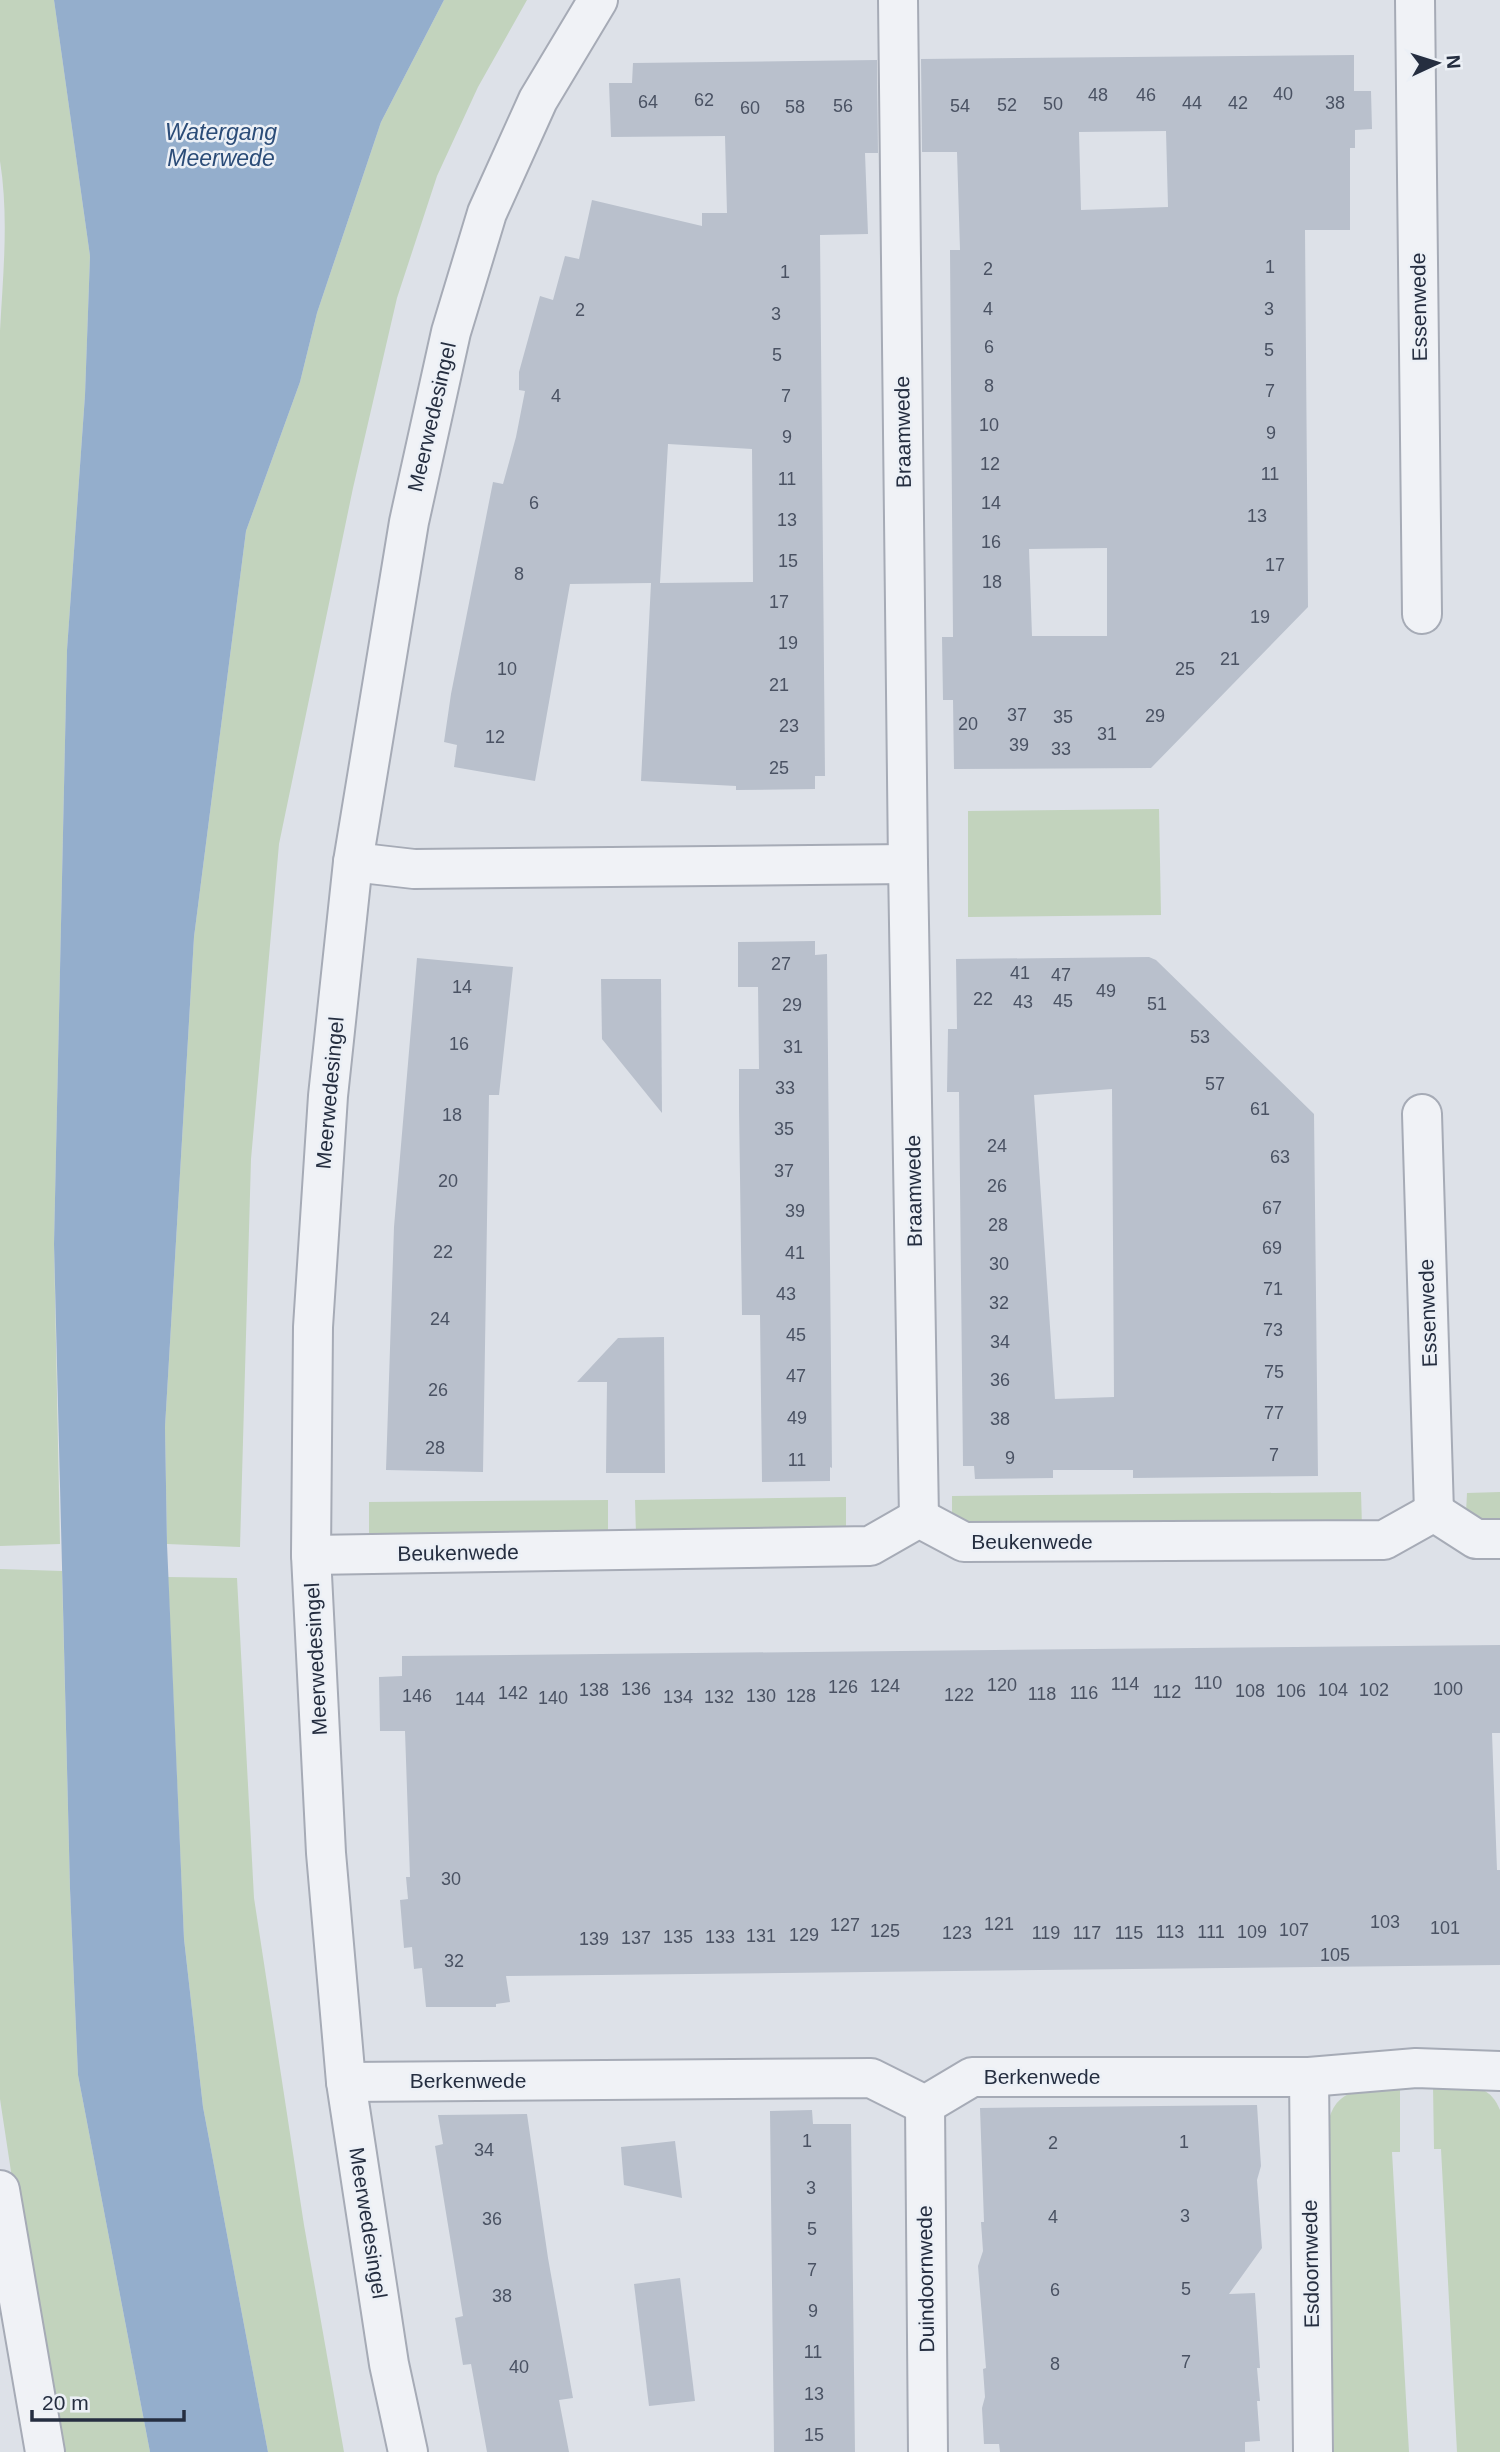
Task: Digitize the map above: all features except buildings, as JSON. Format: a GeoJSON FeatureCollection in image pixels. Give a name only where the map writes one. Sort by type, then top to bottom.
{"type":"FeatureCollection","features":[{"type":"Feature","properties":{"kind":"street","name":"Meerwedesingel"},"geometry":{"type":"LineString","coordinates":[[408,2452],[389,2364],[346,2082],[326,1853],[310,1555],[313,1327],[328,1096],[353,862],[409,522],[452,331],[486,212],[538,100],[597,0]]}},
{"type":"Feature","properties":{"kind":"street","name":"Braamwede"},"geometry":{"type":"LineString","coordinates":[[898,0],[919,1518]]}},
{"type":"Feature","properties":{"kind":"street","name":"Essenwede"},"geometry":{"type":"LineString","coordinates":[[1415,0],[1422,614]]}},
{"type":"Feature","properties":{"kind":"street"},"geometry":{"type":"LineString","coordinates":[[353,862],[414,869],[908,864]]}},
{"type":"Feature","properties":{"kind":"street","name":"Essenwede"},"geometry":{"type":"LineString","coordinates":[[1422,1114],[1434,1512]]}},
{"type":"Feature","properties":{"kind":"street"},"geometry":{"type":"LineString","coordinates":[[1434,1512],[1476,1539],[1500,1539]]}},
{"type":"Feature","properties":{"kind":"street","name":"Beukenwede"},"geometry":{"type":"LineString","coordinates":[[310,1555],[870,1546],[919,1518],[964,1542],[1384,1541],[1434,1512]]}},
{"type":"Feature","properties":{"kind":"street","name":"Berkenwede"},"geometry":{"type":"LineString","coordinates":[[346,2082],[871,2078],[925,2105],[972,2077],[1309,2077],[1416,2068],[1500,2071]]}},
{"type":"Feature","properties":{"kind":"street","name":"Esdoornwede"},"geometry":{"type":"LineString","coordinates":[[1309,2077],[1313,2452]]}},
{"type":"Feature","properties":{"kind":"street","name":"Duindoornwede"},"geometry":{"type":"LineString","coordinates":[[925,2105],[928,2452]]}},
{"type":"Feature","properties":{"kind":"street"},"geometry":{"type":"LineString","coordinates":[[0,2190],[45,2452]]}},
{"type":"Feature","properties":{"kind":"green space"},"geometry":{"type":"Polygon","coordinates":[[[0,0],[54,0],[90,256],[85,395],[67,650],[54,1244],[60,1544],[0,1546],[0,331],[5,225],[0,161],[0,0]]]}},
{"type":"Feature","properties":{"kind":"green space"},"geometry":{"type":"Polygon","coordinates":[[[444,0],[527,0],[478,87],[437,176],[397,298],[353,488],[279,844],[251,1159],[240,1547],[167,1544],[165,1427],[194,937],[246,531],[300,382],[317,313],[381,122],[444,0]]]}},
{"type":"Feature","properties":{"kind":"green space"},"geometry":{"type":"Polygon","coordinates":[[[1159,809],[1161,915],[968,917],[968,811],[1159,809]]]}},
{"type":"Feature","properties":{"kind":"green space"},"geometry":{"type":"Polygon","coordinates":[[[1361,1492],[1362,1527],[974,1530],[952,1517],[952,1496],[1361,1492]]]}},
{"type":"Feature","properties":{"kind":"green space"},"geometry":{"type":"Polygon","coordinates":[[[1500,1492],[1500,1525],[1483,1526],[1466,1513],[1467,1493],[1500,1492]]]}},
{"type":"Feature","properties":{"kind":"green space"},"geometry":{"type":"Polygon","coordinates":[[[846,1497],[846,1532],[636,1534],[635,1500],[846,1497]]]}},
{"type":"Feature","properties":{"kind":"green space"},"geometry":{"type":"Polygon","coordinates":[[[608,1500],[608,1535],[369,1536],[369,1502],[608,1500]]]}},
{"type":"Feature","properties":{"kind":"green space"},"geometry":{"type":"Polygon","coordinates":[[[0,1569],[62,1571],[78,2075],[150,2452],[58,2452],[39,2356],[0,2099],[0,1569]]]}},
{"type":"Feature","properties":{"kind":"green space"},"geometry":{"type":"Polygon","coordinates":[[[168,1577],[237,1578],[254,1898],[304,2225],[344,2452],[268,2452],[203,2107],[184,1939],[168,1577]]]}},
{"type":"Feature","properties":{"kind":"green space"},"geometry":{"type":"Polygon","coordinates":[[[1433,2086],[1481,2089],[1495,2100],[1500,2110],[1500,2452],[1457,2452],[1441,2149],[1434,2149],[1433,2086]]]}},
{"type":"Feature","properties":{"kind":"green space"},"geometry":{"type":"Polygon","coordinates":[[[1400,2087],[1400,2152],[1392,2152],[1409,2452],[1334,2452],[1329,2119],[1340,2100],[1348,2094],[1367,2089],[1400,2087]]]}},
{"type":"Feature","properties":{"kind":"water","name":"Watergang Meerwede"},"geometry":{"type":"Polygon","coordinates":[[[54,0],[444,0],[381,122],[317,313],[300,382],[246,531],[194,937],[165,1427],[167,1544],[184,1939],[203,2107],[268,2452],[150,2452],[78,2075],[70,1889],[54,1244],[67,650],[85,395],[90,256],[54,0]]]}}]}
